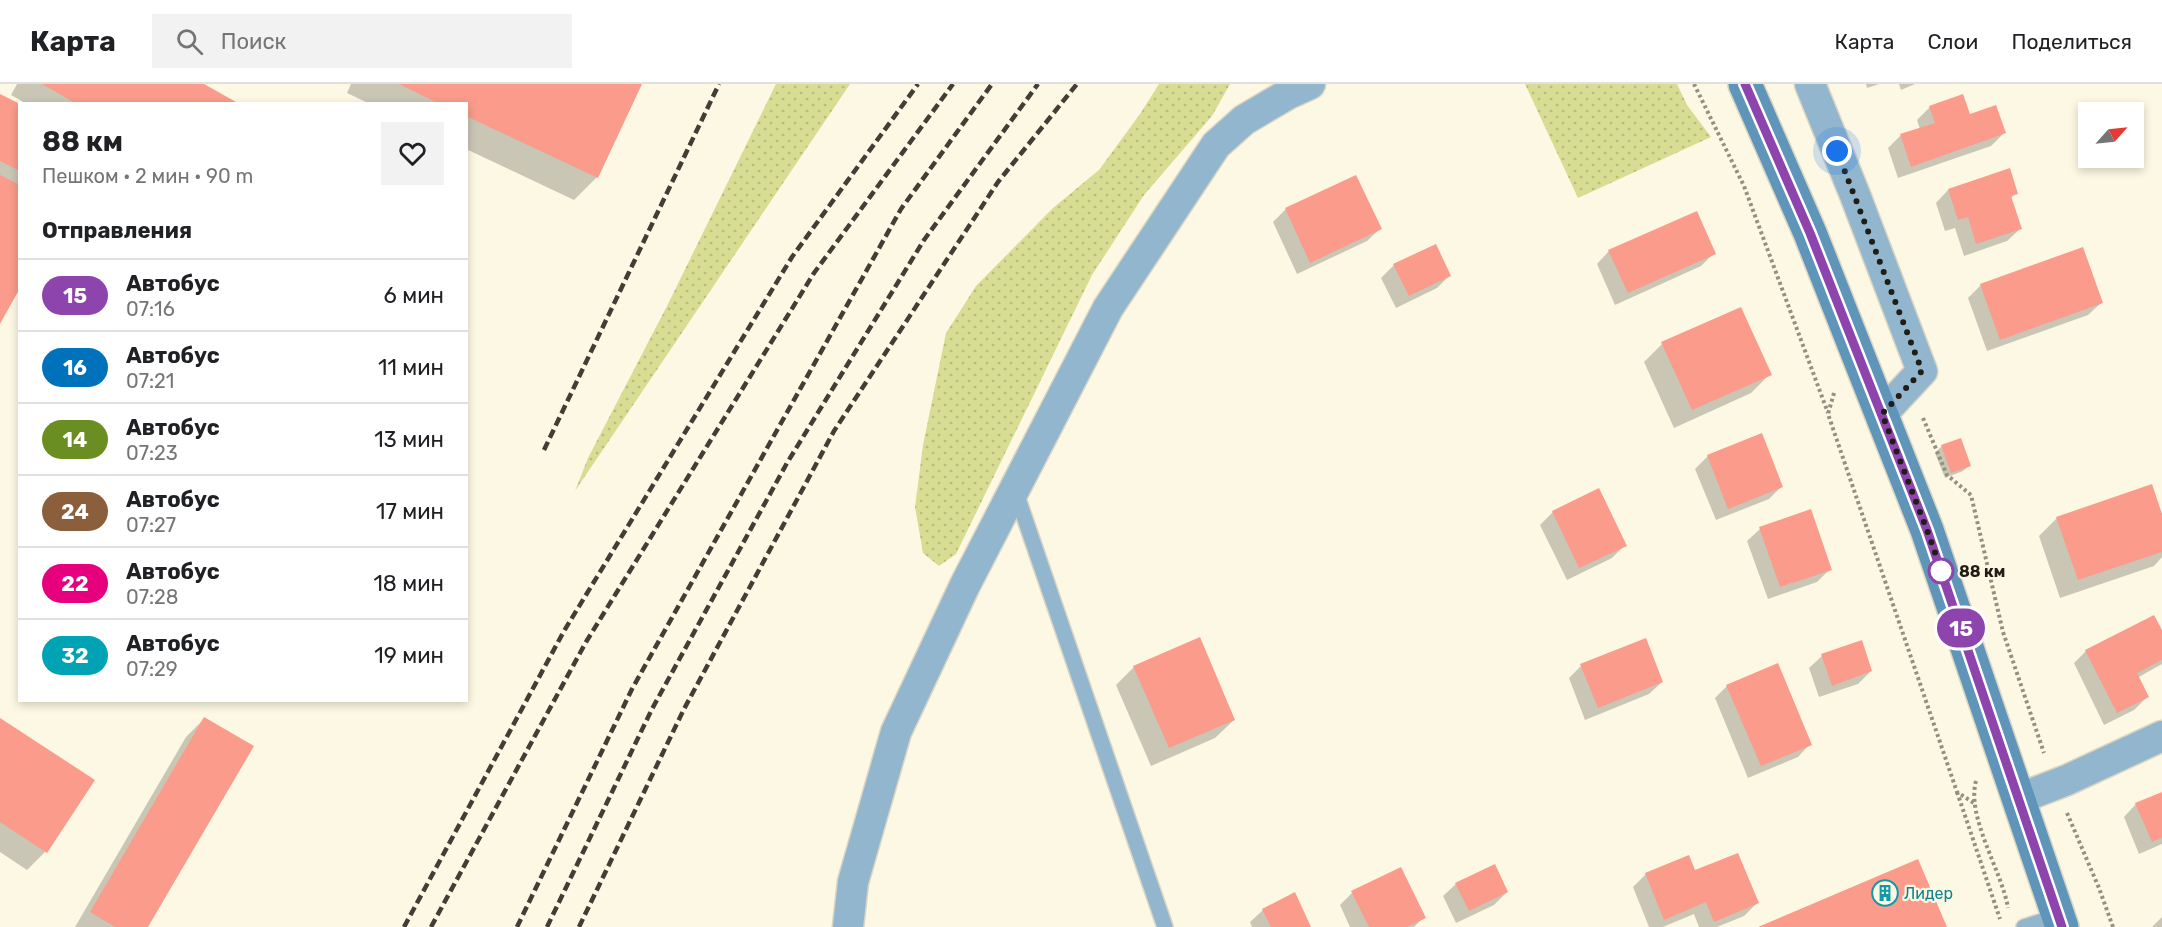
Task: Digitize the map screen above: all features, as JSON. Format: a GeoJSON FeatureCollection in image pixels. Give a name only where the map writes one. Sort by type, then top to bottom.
{"type":"FeatureCollection","features":[{"type":"Feature","properties":{"kind":"main road"},"geometry":{"type":"LineString","coordinates":[[1745,84],[1810,233],[1927,530],[2060,922]]}},
{"type":"Feature","properties":{"kind":"street"},"geometry":{"type":"LineString","coordinates":[[848,927],[853,882],[896,732],[965,585],[1108,308],[1216,146],[1244,120],[1310,84]]}},
{"type":"Feature","properties":{"kind":"street"},"geometry":{"type":"LineString","coordinates":[[1810,84],[1922,371],[1882,414]]}},
{"type":"Feature","properties":{"kind":"street"},"geometry":{"type":"LineString","coordinates":[[2018,799],[2162,736]]}},
{"type":"Feature","properties":{"kind":"lane"},"geometry":{"type":"LineString","coordinates":[[1015,490],[1165,927]]}},
{"type":"Feature","properties":{"kind":"lane"},"geometry":{"type":"LineString","coordinates":[[2024,927],[2060,922]]}},
{"type":"Feature","properties":{"kind":"path"},"geometry":{"type":"LineString","coordinates":[[1694,84],[1744,186],[1828,414],[2003,927]]}},
{"type":"Feature","properties":{"kind":"path"},"geometry":{"type":"LineString","coordinates":[[1908,386],[1947,475],[1971,495],[2002,632],[2054,785],[2099,888],[2113,927]]}},
{"type":"Feature","properties":{"kind":"path"},"geometry":{"type":"LineString","coordinates":[[1828,414],[1836,387]]}},
{"type":"Feature","properties":{"kind":"path"},"geometry":{"type":"LineString","coordinates":[[1978,771],[1973,790],[1974,803],[2008,907],[2007,917]]}},
{"type":"Feature","properties":{"kind":"path"},"geometry":{"type":"LineString","coordinates":[[1957,792],[1974,803]]}},
{"type":"Feature","properties":{"kind":"green space"},"geometry":{"type":"Polygon","coordinates":[[[776,84],[850,84],[575,491],[588,458],[667,306],[776,84]]]}},
{"type":"Feature","properties":{"kind":"green space"},"geometry":{"type":"Polygon","coordinates":[[[1159,84],[1230,84],[1212,116],[1144,195],[1092,275],[956,554],[939,566],[923,553],[915,507],[923,445],[946,333],[976,286],[1053,208],[1099,170],[1159,84]]]}},
{"type":"Feature","properties":{"kind":"green space"},"geometry":{"type":"Polygon","coordinates":[[[1525,84],[1677,84],[1687,105],[1711,137],[1578,198],[1525,84]]]}},
{"type":"Feature","properties":{"kind":"building"},"geometry":{"type":"Polygon","coordinates":[[[42,84],[204,84],[236,102],[74,102],[42,84]]]}},
{"type":"Feature","properties":{"kind":"building"},"geometry":{"type":"Polygon","coordinates":[[[399,84],[642,84],[598,178],[468,117],[468,102],[436,102],[399,84]]]}},
{"type":"Feature","properties":{"kind":"building"},"geometry":{"type":"Polygon","coordinates":[[[0,94],[18,103],[18,170],[0,161],[0,94]]]}},
{"type":"Feature","properties":{"kind":"building"},"geometry":{"type":"Polygon","coordinates":[[[1963,94],[1970,114],[1996,105],[2006,133],[1911,167],[1900,134],[1935,123],[1929,106],[1963,94]]]}},
{"type":"Feature","properties":{"kind":"building"},"geometry":{"type":"Polygon","coordinates":[[[2010,168],[2018,194],[2011,196],[2022,229],[1976,244],[1968,217],[1958,220],[1948,189],[2010,168]]]}},
{"type":"Feature","properties":{"kind":"building"},"geometry":{"type":"Polygon","coordinates":[[[0,175],[18,184],[18,292],[0,324],[0,175]]]}},
{"type":"Feature","properties":{"kind":"building"},"geometry":{"type":"Polygon","coordinates":[[[1356,175],[1382,229],[1310,263],[1285,208],[1356,175]]]}},
{"type":"Feature","properties":{"kind":"building"},"geometry":{"type":"Polygon","coordinates":[[[1697,211],[1716,254],[1628,293],[1608,250],[1697,211]]]}},
{"type":"Feature","properties":{"kind":"building"},"geometry":{"type":"Polygon","coordinates":[[[1436,244],[1451,276],[1409,296],[1393,264],[1436,244]]]}},
{"type":"Feature","properties":{"kind":"building"},"geometry":{"type":"Polygon","coordinates":[[[2083,247],[2103,303],[2000,340],[1980,284],[2083,247]]]}},
{"type":"Feature","properties":{"kind":"building"},"geometry":{"type":"Polygon","coordinates":[[[1741,307],[1772,375],[1692,410],[1661,342],[1741,307]]]}},
{"type":"Feature","properties":{"kind":"building"},"geometry":{"type":"Polygon","coordinates":[[[1762,433],[1783,487],[1728,509],[1707,455],[1762,433]]]}},
{"type":"Feature","properties":{"kind":"building"},"geometry":{"type":"Polygon","coordinates":[[[1961,438],[1971,466],[1951,473],[1941,445],[1961,438]]]}},
{"type":"Feature","properties":{"kind":"building"},"geometry":{"type":"Polygon","coordinates":[[[2152,484],[2162,514],[2162,552],[2078,580],[2056,517],[2152,484]]]}},
{"type":"Feature","properties":{"kind":"building"},"geometry":{"type":"Polygon","coordinates":[[[1599,488],[1627,546],[1579,568],[1552,511],[1599,488]]]}},
{"type":"Feature","properties":{"kind":"building"},"geometry":{"type":"Polygon","coordinates":[[[1811,509],[1832,570],[1780,587],[1759,527],[1811,509]]]}},
{"type":"Feature","properties":{"kind":"building"},"geometry":{"type":"Polygon","coordinates":[[[2154,615],[2162,630],[2162,660],[2137,673],[2149,697],[2117,713],[2085,650],[2154,615]]]}},
{"type":"Feature","properties":{"kind":"building"},"geometry":{"type":"Polygon","coordinates":[[[1200,637],[1235,720],[1169,748],[1133,666],[1200,637]]]}},
{"type":"Feature","properties":{"kind":"building"},"geometry":{"type":"Polygon","coordinates":[[[1646,638],[1663,682],[1598,708],[1580,664],[1646,638]]]}},
{"type":"Feature","properties":{"kind":"building"},"geometry":{"type":"Polygon","coordinates":[[[1862,640],[1872,671],[1832,686],[1821,654],[1862,640]]]}},
{"type":"Feature","properties":{"kind":"building"},"geometry":{"type":"Polygon","coordinates":[[[1778,663],[1812,745],[1761,766],[1726,685],[1778,663]]]}},
{"type":"Feature","properties":{"kind":"building"},"geometry":{"type":"Polygon","coordinates":[[[204,717],[254,746],[148,927],[115,927],[90,912],[204,717]]]}},
{"type":"Feature","properties":{"kind":"building"},"geometry":{"type":"Polygon","coordinates":[[[0,718],[95,780],[47,853],[0,822],[0,718]]]}},
{"type":"Feature","properties":{"kind":"building"},"geometry":{"type":"Polygon","coordinates":[[[2162,792],[2162,838],[2152,842],[2135,803],[2162,792]]]}},
{"type":"Feature","properties":{"kind":"building"},"geometry":{"type":"Polygon","coordinates":[[[1738,853],[1759,903],[1714,922],[1706,902],[1664,920],[1645,873],[1689,855],[1695,870],[1738,853]]]}},
{"type":"Feature","properties":{"kind":"building","name":"Лидер"},"geometry":{"type":"Polygon","coordinates":[[[1918,859],[1947,927],[1758,927],[1918,859]]]}},
{"type":"Feature","properties":{"kind":"building"},"geometry":{"type":"Polygon","coordinates":[[[1495,864],[1508,892],[1469,911],[1455,883],[1495,864]]]}},
{"type":"Feature","properties":{"kind":"building"},"geometry":{"type":"Polygon","coordinates":[[[1401,867],[1426,918],[1407,927],[1369,927],[1351,891],[1401,867]]]}},
{"type":"Feature","properties":{"kind":"building"},"geometry":{"type":"Polygon","coordinates":[[[1295,892],[1311,927],[1271,927],[1262,909],[1295,892]]]}},
{"type":"Feature","properties":{"kind":"railway"},"geometry":{"type":"LineString","coordinates":[[544,450],[719,84]]}},
{"type":"Feature","properties":{"kind":"railway"},"geometry":{"type":"LineString","coordinates":[[404,927],[564,631],[792,257],[918,84]]}},
{"type":"Feature","properties":{"kind":"railway"},"geometry":{"type":"LineString","coordinates":[[431,927],[586,642],[814,273],[953,84]]}},
{"type":"Feature","properties":{"kind":"railway"},"geometry":{"type":"LineString","coordinates":[[517,927],[632,689],[901,209],[992,84]]}},
{"type":"Feature","properties":{"kind":"railway"},"geometry":{"type":"LineString","coordinates":[[547,927],[652,709],[787,463],[924,240],[1038,84]]}},
{"type":"Feature","properties":{"kind":"railway"},"geometry":{"type":"LineString","coordinates":[[579,927],[684,709],[834,431],[998,182],[1077,84]]}},
{"type":"Feature","properties":{"kind":"bus line","name":"15"},"geometry":{"type":"LineString","coordinates":[[1745,84],[1810,233],[1927,530],[2062,927]]}},
{"type":"Feature","properties":{"kind":"place","name":"88 км"},"geometry":{"type":"Point","coordinates":[1941,571]}},
{"type":"Feature","properties":{"kind":"place","name":"Лидер"},"geometry":{"type":"Point","coordinates":[1885,893]}},
{"type":"Feature","properties":{"kind":"route"},"geometry":{"type":"LineString","coordinates":[[1837,151],[1922,371],[1882,414],[1943,575],[1941,571]]}}]}
